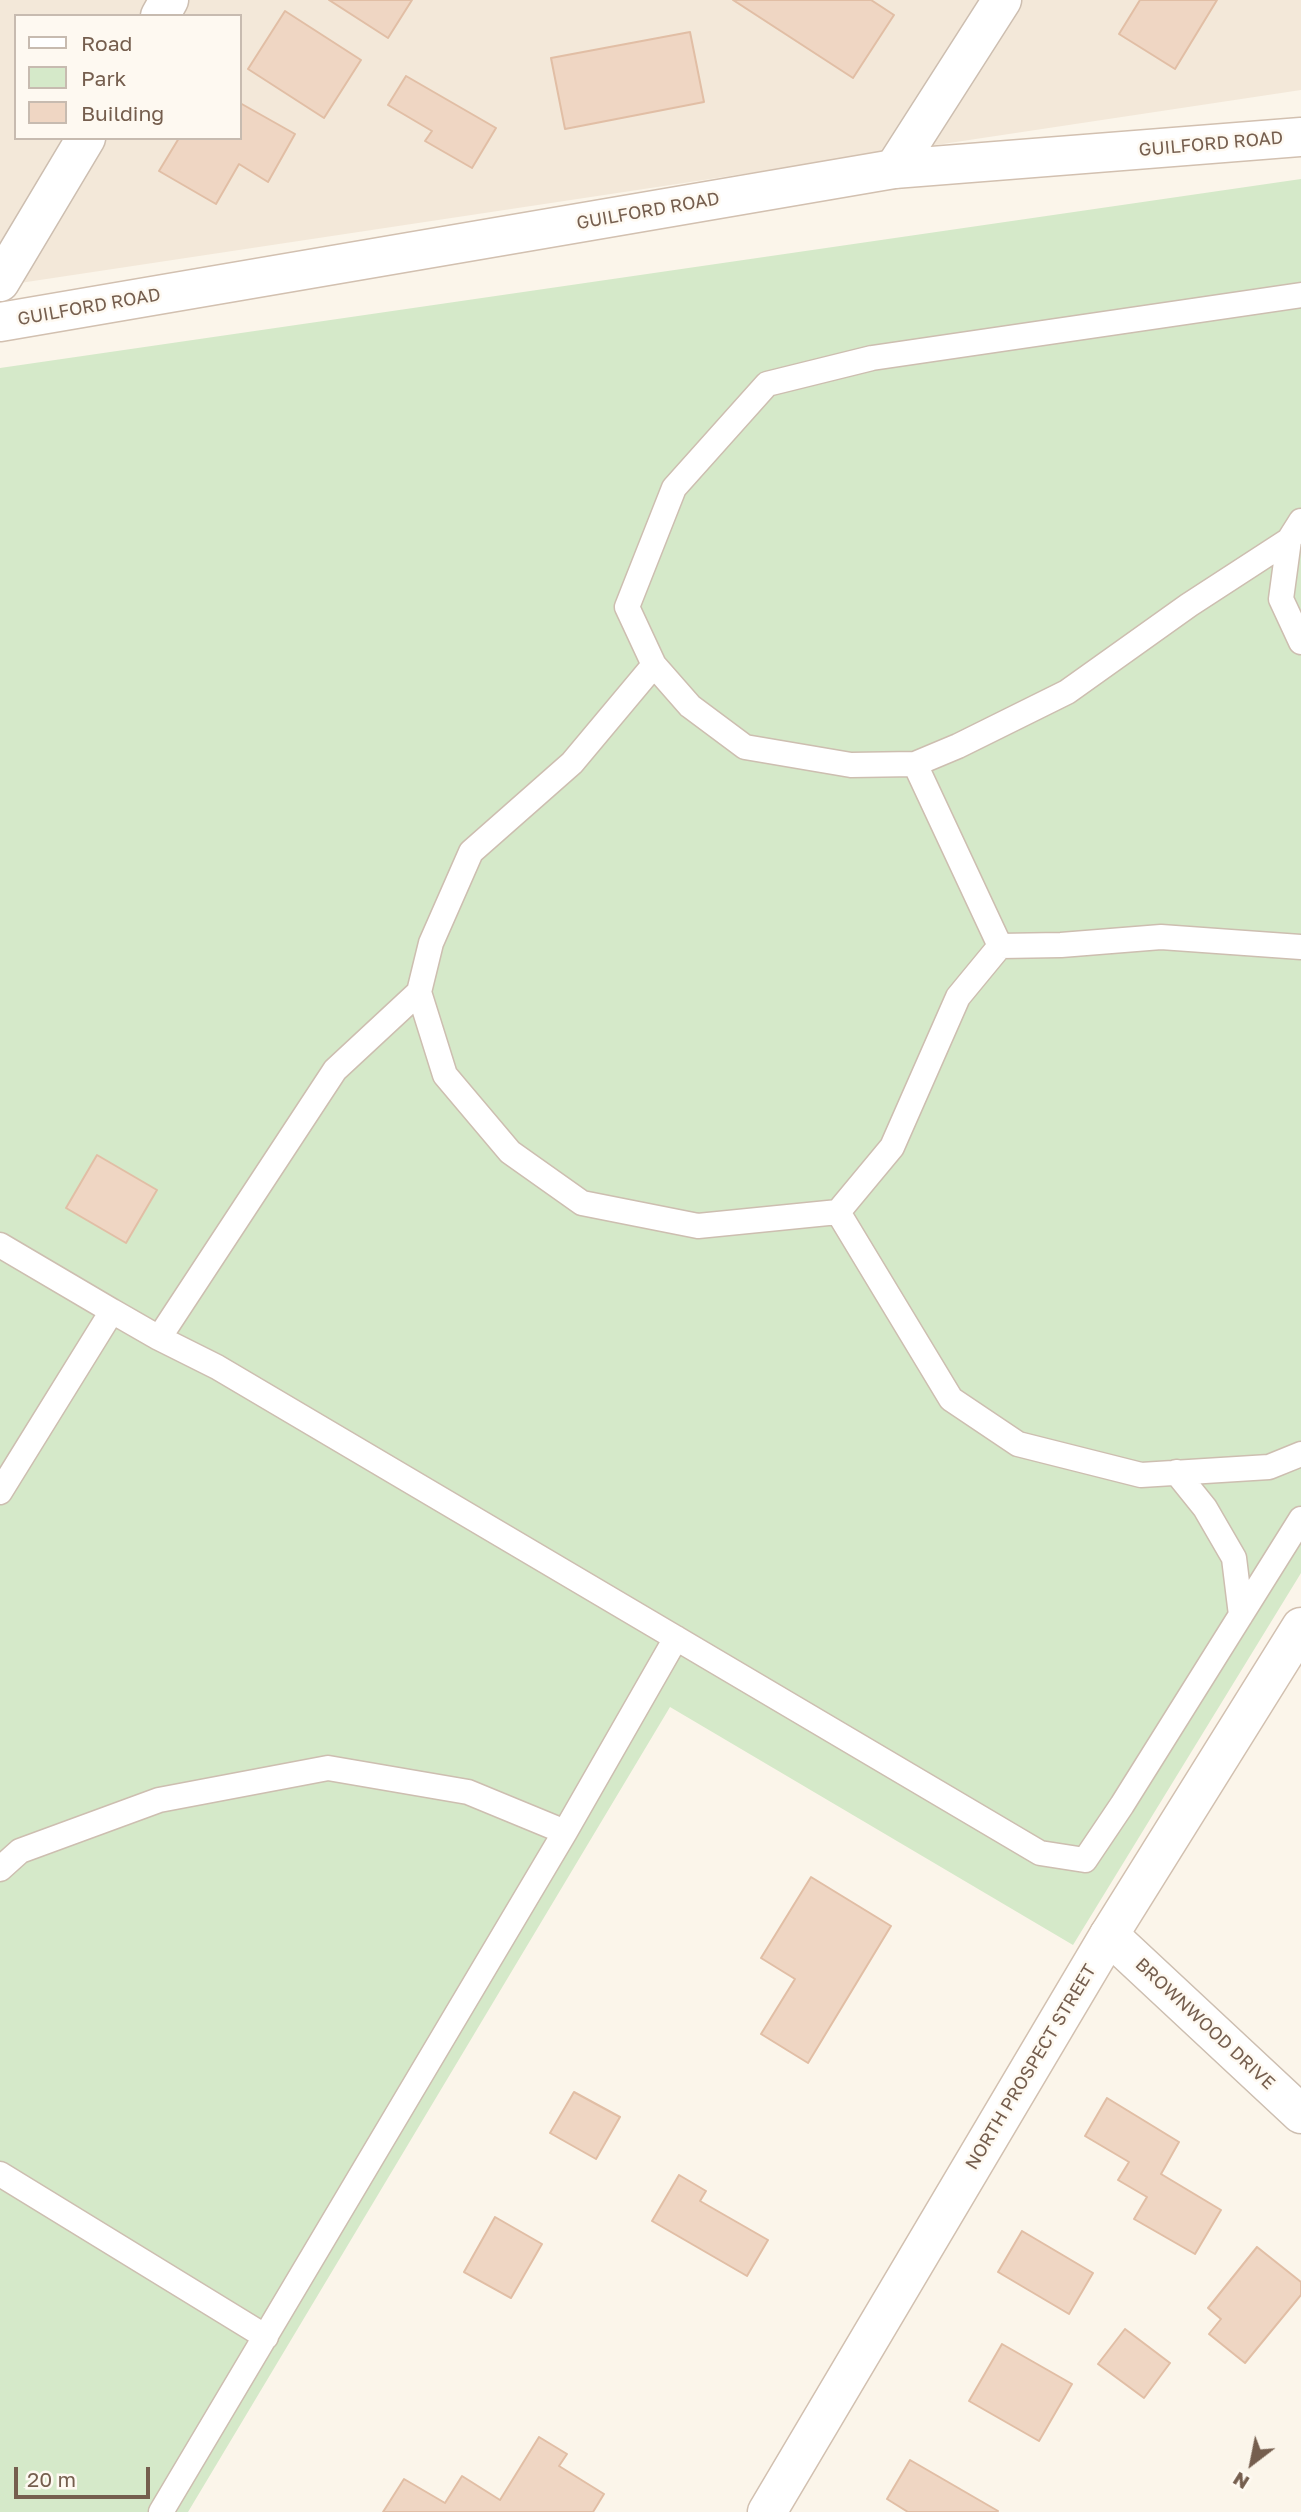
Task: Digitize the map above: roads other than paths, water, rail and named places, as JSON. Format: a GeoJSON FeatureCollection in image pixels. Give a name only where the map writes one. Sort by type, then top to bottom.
{"type":"FeatureCollection","features":[{"type":"Feature","properties":{"kind":"street"},"geometry":{"type":"LineString","coordinates":[[894,169],[1002,0]]}},
{"type":"Feature","properties":{"kind":"street","name":"GUILFORD ROAD"},"geometry":{"type":"LineString","coordinates":[[0,323],[894,169],[1301,137]]}},
{"type":"Feature","properties":{"kind":"street"},"geometry":{"type":"LineString","coordinates":[[0,282],[85,140]]}},
{"type":"Feature","properties":{"kind":"street","name":"NORTH PROSPECT STREET"},"geometry":{"type":"LineString","coordinates":[[767,2512],[1109,1935],[1301,1627]]}},
{"type":"Feature","properties":{"kind":"street","name":"BROWNWOOD DRIVE"},"geometry":{"type":"LineString","coordinates":[[1109,1935],[1301,2114]]}},
{"type":"Feature","properties":{"kind":"lane"},"geometry":{"type":"LineString","coordinates":[[1295,531],[1067,692],[958,746],[915,764],[851,765],[745,747],[690,706],[654,665],[628,607],[674,488],[767,384],[872,358],[1301,295]]}},
{"type":"Feature","properties":{"kind":"lane"},"geometry":{"type":"LineString","coordinates":[[1295,531],[1281,599],[1301,642]]}},
{"type":"Feature","properties":{"kind":"lane"},"geometry":{"type":"LineString","coordinates":[[654,665],[572,763],[471,852],[431,943],[419,992],[444,1075],[510,1152],[582,1203],[698,1226],[838,1212],[892,1147],[958,997],[1000,946],[1061,945],[1161,937],[1301,947]]}},
{"type":"Feature","properties":{"kind":"lane"},"geometry":{"type":"LineString","coordinates":[[915,764],[1000,946]]}},
{"type":"Feature","properties":{"kind":"lane"},"geometry":{"type":"LineString","coordinates":[[159,1338],[335,1070],[419,992]]}},
{"type":"Feature","properties":{"kind":"lane"},"geometry":{"type":"LineString","coordinates":[[838,1212],[951,1399],[1018,1444],[1141,1475],[1269,1467],[1301,1454]]}},
{"type":"Feature","properties":{"kind":"lane"},"geometry":{"type":"LineString","coordinates":[[0,1245],[159,1338],[217,1367],[1040,1853],[1085,1860],[1301,1519]]}},
{"type":"Feature","properties":{"kind":"lane"},"geometry":{"type":"LineString","coordinates":[[0,1492],[112,1311]]}},
{"type":"Feature","properties":{"kind":"lane"},"geometry":{"type":"LineString","coordinates":[[1176,1472],[1205,1508],[1234,1558],[1241,1615]]}},
{"type":"Feature","properties":{"kind":"lane"},"geometry":{"type":"LineString","coordinates":[[161,2512],[565,1832],[676,1638]]}},
{"type":"Feature","properties":{"kind":"lane"},"geometry":{"type":"LineString","coordinates":[[0,1869],[20,1851],[159,1800],[328,1768],[468,1792],[565,1832]]}},
{"type":"Feature","properties":{"kind":"lane"},"geometry":{"type":"LineString","coordinates":[[0,2174],[265,2337]]}}]}
